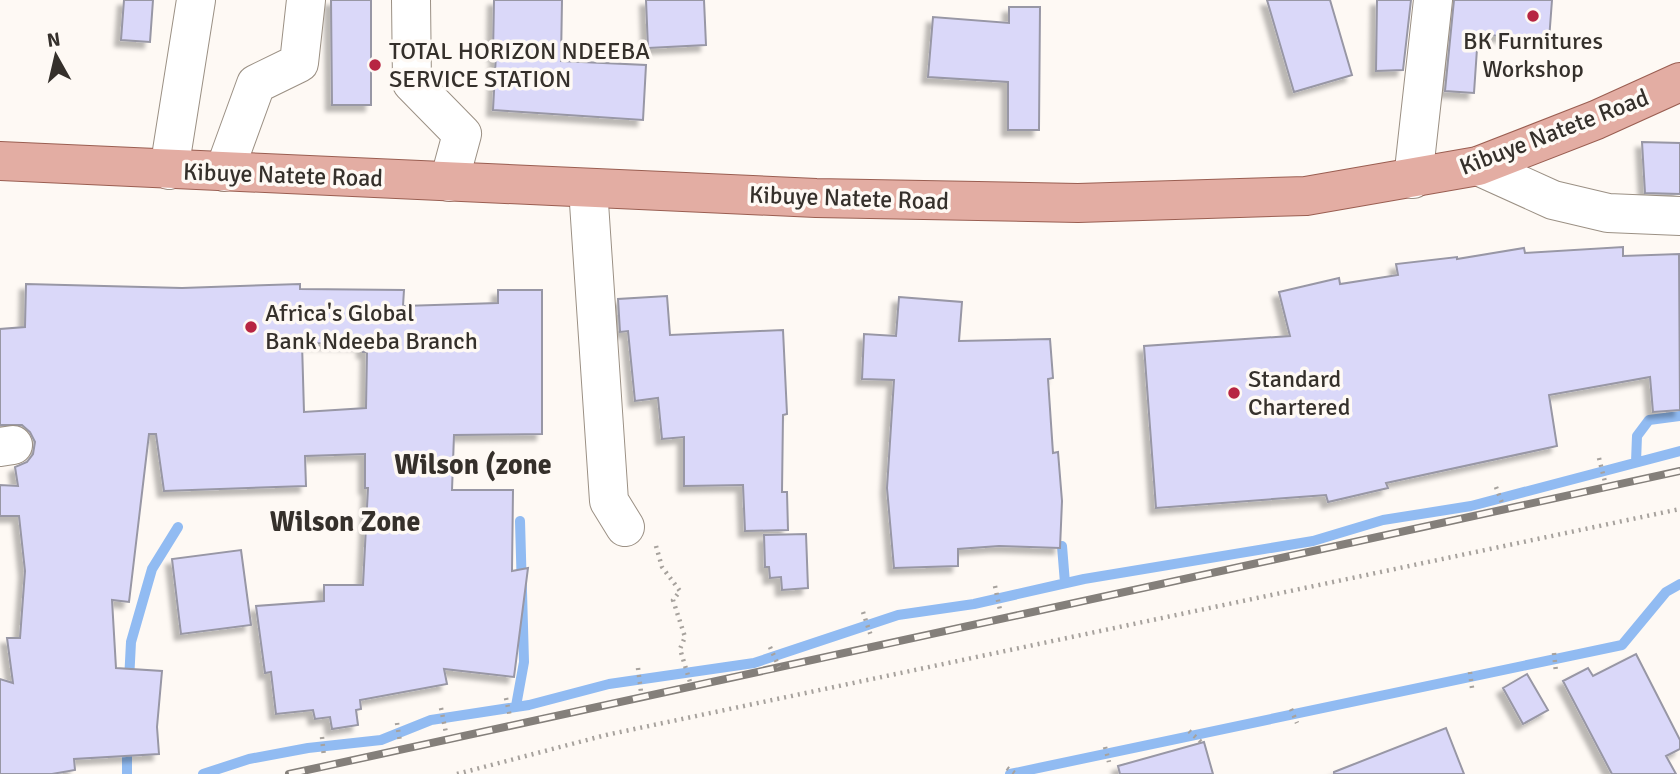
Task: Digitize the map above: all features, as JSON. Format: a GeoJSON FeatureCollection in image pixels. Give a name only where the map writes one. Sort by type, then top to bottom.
{"type":"FeatureCollection","features":[{"type":"Feature","properties":{"kind":"main road","name":"Kibuye Natete Road"},"geometry":{"type":"LineString","coordinates":[[0,161],[826,198],[1078,203],[1306,196],[1478,166],[1595,120],[1680,82]]}},
{"type":"Feature","properties":{"kind":"street"},"geometry":{"type":"LineString","coordinates":[[169,170],[195,0]]}},
{"type":"Feature","properties":{"kind":"street"},"geometry":{"type":"LineString","coordinates":[[224,172],[256,84],[299,63],[306,0]]}},
{"type":"Feature","properties":{"kind":"street"},"geometry":{"type":"LineString","coordinates":[[411,0],[412,83],[462,134],[449,182]]}},
{"type":"Feature","properties":{"kind":"street"},"geometry":{"type":"LineString","coordinates":[[1413,179],[1433,0]]}},
{"type":"Feature","properties":{"kind":"street"},"geometry":{"type":"LineString","coordinates":[[1478,166],[1553,200],[1608,213],[1680,216]]}},
{"type":"Feature","properties":{"kind":"street"},"geometry":{"type":"LineString","coordinates":[[588,188],[609,501],[640,536]]}},
{"type":"Feature","properties":{"kind":"path"},"geometry":{"type":"LineString","coordinates":[[1599,458],[1605,482]]}},
{"type":"Feature","properties":{"kind":"path"},"geometry":{"type":"LineString","coordinates":[[1496,487],[1504,508]]}},
{"type":"Feature","properties":{"kind":"path"},"geometry":{"type":"LineString","coordinates":[[457,774],[620,732],[1680,509]]}},
{"type":"Feature","properties":{"kind":"path"},"geometry":{"type":"LineString","coordinates":[[640,536],[680,591],[673,600],[685,638],[680,649],[685,658],[690,682]]}},
{"type":"Feature","properties":{"kind":"path"},"geometry":{"type":"LineString","coordinates":[[995,586],[1000,610]]}},
{"type":"Feature","properties":{"kind":"path"},"geometry":{"type":"LineString","coordinates":[[863,612],[871,636]]}},
{"type":"Feature","properties":{"kind":"path"},"geometry":{"type":"LineString","coordinates":[[770,647],[779,667]]}},
{"type":"Feature","properties":{"kind":"path"},"geometry":{"type":"LineString","coordinates":[[1553,653],[1556,672]]}},
{"type":"Feature","properties":{"kind":"path"},"geometry":{"type":"LineString","coordinates":[[638,668],[641,692]]}},
{"type":"Feature","properties":{"kind":"path"},"geometry":{"type":"LineString","coordinates":[[1470,672],[1472,688]]}},
{"type":"Feature","properties":{"kind":"path"},"geometry":{"type":"LineString","coordinates":[[506,698],[510,717]]}},
{"type":"Feature","properties":{"kind":"path"},"geometry":{"type":"LineString","coordinates":[[440,708],[446,733]]}},
{"type":"Feature","properties":{"kind":"path"},"geometry":{"type":"LineString","coordinates":[[1291,709],[1297,723]]}},
{"type":"Feature","properties":{"kind":"path"},"geometry":{"type":"LineString","coordinates":[[397,723],[400,742]]}},
{"type":"Feature","properties":{"kind":"path"},"geometry":{"type":"LineString","coordinates":[[1189,731],[1201,742]]}},
{"type":"Feature","properties":{"kind":"path"},"geometry":{"type":"LineString","coordinates":[[322,737],[324,757]]}},
{"type":"Feature","properties":{"kind":"path"},"geometry":{"type":"LineString","coordinates":[[1105,747],[1109,762]]}},
{"type":"Feature","properties":{"kind":"path"},"geometry":{"type":"LineString","coordinates":[[1007,768],[1016,774]]}},
{"type":"Feature","properties":{"kind":"building"},"geometry":{"type":"Polygon","coordinates":[[[124,0],[153,0],[150,42],[121,40],[124,0]]]}},
{"type":"Feature","properties":{"kind":"building"},"geometry":{"type":"Polygon","coordinates":[[[331,0],[371,0],[371,105],[332,105],[331,0]]]}},
{"type":"Feature","properties":{"kind":"building"},"geometry":{"type":"Polygon","coordinates":[[[494,0],[562,0],[561,61],[646,65],[643,120],[493,110],[496,54],[493,54],[494,0]]]}},
{"type":"Feature","properties":{"kind":"building"},"geometry":{"type":"Polygon","coordinates":[[[646,0],[704,0],[706,45],[648,48],[646,0]]]}},
{"type":"Feature","properties":{"kind":"building"},"geometry":{"type":"Polygon","coordinates":[[[1267,0],[1330,0],[1352,75],[1294,92],[1267,0]]]}},
{"type":"Feature","properties":{"kind":"building"},"geometry":{"type":"Polygon","coordinates":[[[1377,0],[1411,0],[1403,70],[1376,71],[1377,0]]]}},
{"type":"Feature","properties":{"kind":"building"},"geometry":{"type":"Polygon","coordinates":[[[1454,0],[1552,0],[1549,40],[1478,34],[1474,93],[1445,91],[1454,0]]]}},
{"type":"Feature","properties":{"kind":"building"},"geometry":{"type":"Polygon","coordinates":[[[1009,7],[1040,7],[1039,130],[1008,130],[1008,82],[928,77],[933,17],[1009,23],[1009,7]]]}},
{"type":"Feature","properties":{"kind":"building"},"geometry":{"type":"Polygon","coordinates":[[[1642,142],[1680,143],[1680,194],[1645,193],[1642,142]]]}},
{"type":"Feature","properties":{"kind":"building"},"geometry":{"type":"Polygon","coordinates":[[[1623,247],[1623,256],[1679,254],[1680,410],[1653,412],[1650,377],[1549,395],[1557,446],[1386,483],[1388,488],[1328,502],[1326,495],[1156,508],[1144,346],[1290,336],[1279,292],[1339,278],[1340,284],[1398,275],[1396,264],[1457,259],[1524,248],[1525,253],[1623,247]]]}},
{"type":"Feature","properties":{"kind":"building"},"geometry":{"type":"Polygon","coordinates":[[[26,284],[182,288],[300,284],[300,289],[404,290],[403,306],[498,303],[498,290],[542,290],[542,434],[454,435],[452,490],[513,490],[512,571],[528,568],[514,677],[444,669],[447,684],[360,700],[361,709],[356,710],[358,725],[332,729],[330,717],[315,719],[313,710],[276,714],[271,672],[265,673],[256,606],[324,601],[324,585],[363,585],[368,488],[365,488],[365,454],[305,456],[306,486],[164,491],[156,434],[149,434],[129,602],[112,600],[116,668],[162,671],[157,727],[159,754],[74,759],[75,770],[52,774],[0,774],[0,679],[13,683],[7,638],[20,638],[25,571],[19,516],[0,516],[0,485],[18,486],[15,467],[27,462],[33,454],[35,442],[30,432],[22,425],[0,425],[0,329],[25,327],[26,284]],[[302,343],[304,412],[366,408],[367,352],[363,352],[363,344],[302,343]]]}},
{"type":"Feature","properties":{"kind":"building"},"geometry":{"type":"Polygon","coordinates":[[[667,296],[670,335],[783,330],[787,414],[783,415],[782,492],[787,492],[788,530],[745,531],[743,485],[684,486],[684,437],[662,439],[658,398],[635,401],[628,331],[620,332],[618,299],[667,296]]]}},
{"type":"Feature","properties":{"kind":"building"},"geometry":{"type":"Polygon","coordinates":[[[899,297],[962,302],[959,341],[1050,339],[1053,378],[1048,379],[1053,453],[1058,452],[1062,501],[1060,548],[999,546],[958,549],[958,566],[894,568],[887,488],[894,380],[862,379],[864,334],[896,336],[899,297]]]}},
{"type":"Feature","properties":{"kind":"building"},"geometry":{"type":"Polygon","coordinates":[[[806,534],[808,588],[782,590],[781,577],[770,578],[769,567],[765,567],[764,535],[806,534]]]}},
{"type":"Feature","properties":{"kind":"building"},"geometry":{"type":"Polygon","coordinates":[[[241,550],[251,625],[181,634],[172,559],[241,550]]]}},
{"type":"Feature","properties":{"kind":"building"},"geometry":{"type":"Polygon","coordinates":[[[1636,654],[1680,740],[1680,749],[1666,756],[1676,774],[1612,774],[1563,681],[1588,668],[1593,676],[1636,654]]]}},
{"type":"Feature","properties":{"kind":"building"},"geometry":{"type":"Polygon","coordinates":[[[1527,674],[1548,710],[1523,724],[1503,688],[1527,674]]]}},
{"type":"Feature","properties":{"kind":"building"},"geometry":{"type":"Polygon","coordinates":[[[1446,728],[1464,774],[1334,774],[1334,772],[1446,728]]]}},
{"type":"Feature","properties":{"kind":"building"},"geometry":{"type":"Polygon","coordinates":[[[1204,742],[1213,774],[1120,774],[1118,766],[1204,742]]]}},
{"type":"Feature","properties":{"kind":"waterway"},"geometry":{"type":"LineString","coordinates":[[1636,462],[1637,436],[1649,420],[1680,416]]}},
{"type":"Feature","properties":{"kind":"waterway"},"geometry":{"type":"LineString","coordinates":[[203,774],[249,759],[308,748],[381,740],[431,720],[529,705],[609,684],[754,663],[898,615],[974,604],[1084,579],[1313,541],[1383,520],[1471,506],[1680,451]]}},
{"type":"Feature","properties":{"kind":"waterway"},"geometry":{"type":"LineString","coordinates":[[516,706],[524,662],[520,521]]}},
{"type":"Feature","properties":{"kind":"waterway"},"geometry":{"type":"LineString","coordinates":[[129,681],[131,642],[152,569],[178,527]]}},
{"type":"Feature","properties":{"kind":"waterway"},"geometry":{"type":"LineString","coordinates":[[1062,546],[1065,583]]}},
{"type":"Feature","properties":{"kind":"waterway"},"geometry":{"type":"LineString","coordinates":[[1010,774],[1622,645],[1666,592],[1680,584]]}},
{"type":"Feature","properties":{"kind":"waterway"},"geometry":{"type":"LineString","coordinates":[[127,743],[127,774]]}},
{"type":"Feature","properties":{"kind":"railway"},"geometry":{"type":"LineString","coordinates":[[289,774],[1680,471]]}},
{"type":"Feature","properties":{"kind":"place","name":"BK Furnitures Workshop"},"geometry":{"type":"Point","coordinates":[1533,16]}},
{"type":"Feature","properties":{"kind":"place","name":"TOTAL HORIZON NDEEBA SERVICE STATION"},"geometry":{"type":"Point","coordinates":[375,65]}},
{"type":"Feature","properties":{"kind":"place","name":"Africa's Global Bank Ndeeba Branch"},"geometry":{"type":"Point","coordinates":[251,327]}},
{"type":"Feature","properties":{"kind":"place","name":"Standard Chartered"},"geometry":{"type":"Point","coordinates":[1234,393]}},
{"type":"Feature","properties":{"kind":"district","name":"Wilson (zone"},"geometry":{"type":"Point","coordinates":[473,464]}},
{"type":"Feature","properties":{"kind":"district","name":"Wilson Zone"},"geometry":{"type":"Point","coordinates":[345,521]}}]}
